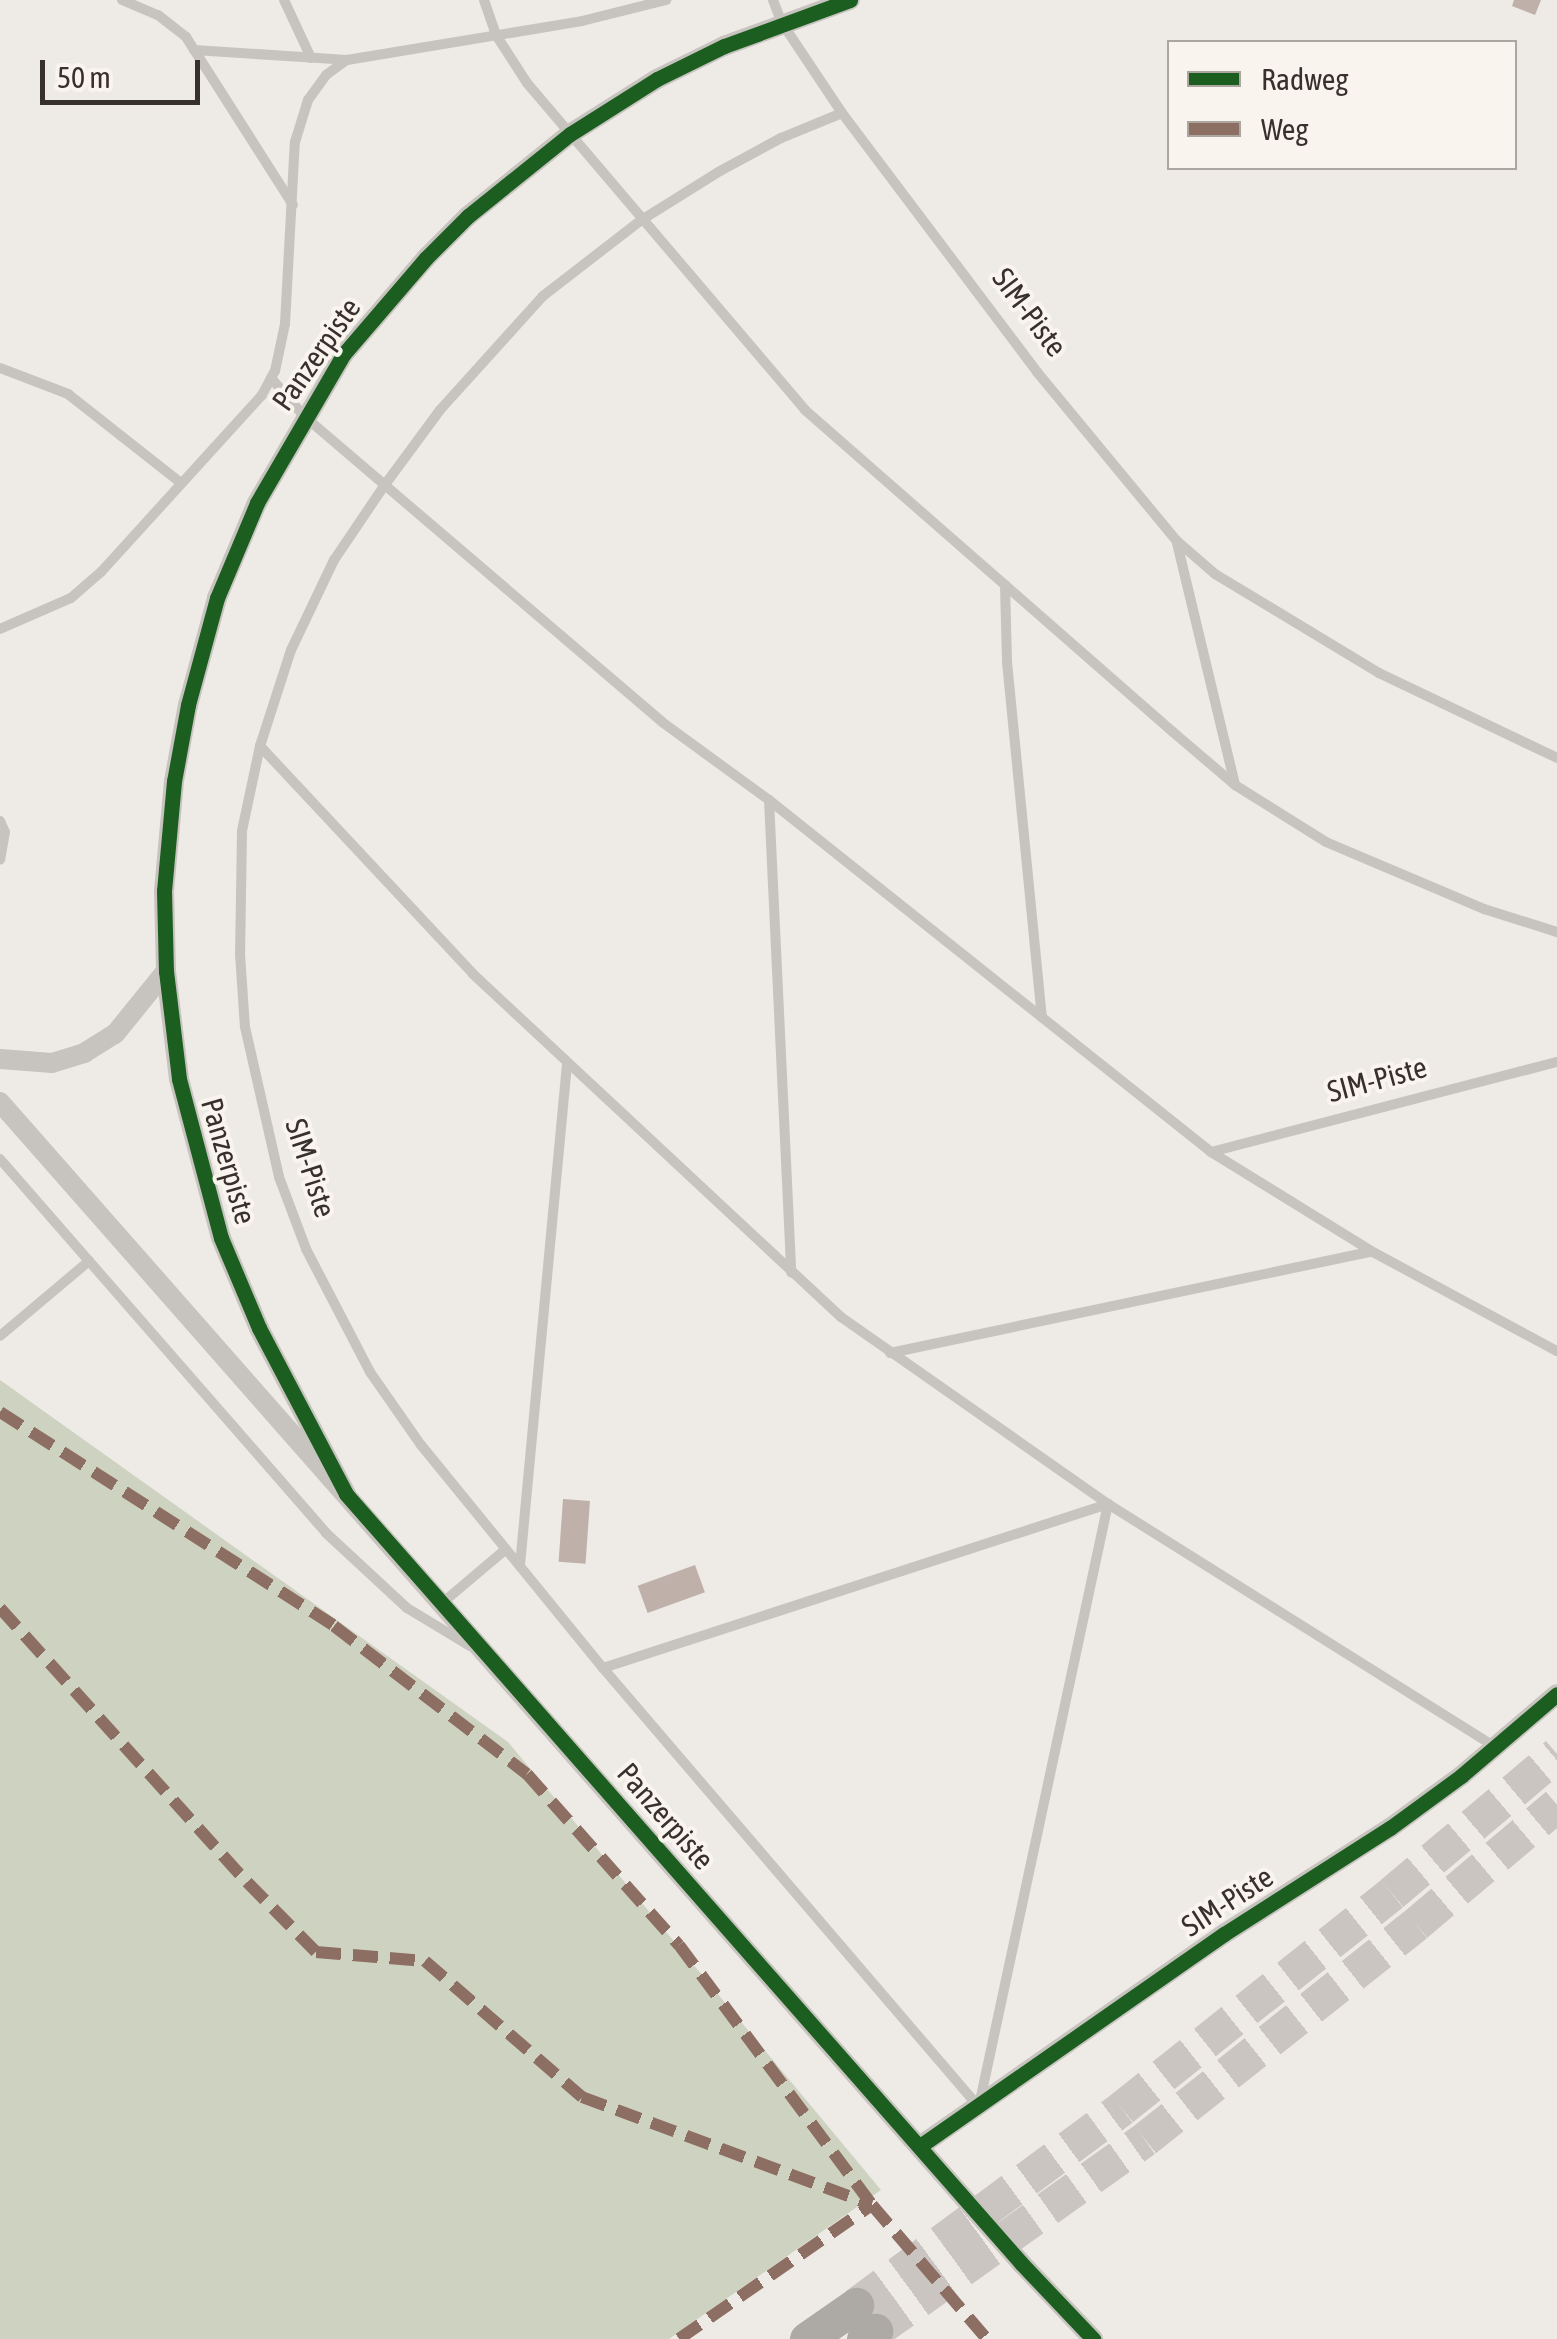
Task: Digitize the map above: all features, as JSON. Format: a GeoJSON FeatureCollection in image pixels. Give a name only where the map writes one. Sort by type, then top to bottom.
{"type":"FeatureCollection","features":[{"type":"Feature","properties":{"kind":"highway"},"geometry":{"type":"LineString","coordinates":[[807,2339],[865,2325]]}},
{"type":"Feature","properties":{"kind":"street","name":"Panzerpiste"},"geometry":{"type":"LineString","coordinates":[[346,1494],[260,1328],[221,1238],[178,1079],[166,970],[168,854],[188,704],[218,598],[257,503],[343,354],[426,258],[482,204],[570,134],[657,79],[782,22],[850,0]]}},
{"type":"Feature","properties":{"kind":"street"},"geometry":{"type":"LineString","coordinates":[[0,1058],[52,1063],[84,1053],[115,1034],[166,970]]}},
{"type":"Feature","properties":{"kind":"street","name":"Panzerpiste"},"geometry":{"type":"LineString","coordinates":[[0,1102],[1020,2264],[1093,2339]]}},
{"type":"Feature","properties":{"kind":"street","name":"SIM-Piste"},"geometry":{"type":"LineString","coordinates":[[920,2146],[1224,1934],[1390,1828],[1496,1747],[1557,1694]]}},
{"type":"Feature","properties":{"kind":"lane"},"geometry":{"type":"LineString","coordinates":[[122,0],[158,16],[186,37],[294,206]]}},
{"type":"Feature","properties":{"kind":"lane"},"geometry":{"type":"LineString","coordinates":[[284,0],[311,58]]}},
{"type":"Feature","properties":{"kind":"lane"},"geometry":{"type":"LineString","coordinates":[[484,0],[496,35],[526,83],[805,410],[1235,785],[1326,842],[1484,909],[1557,932]]}},
{"type":"Feature","properties":{"kind":"lane"},"geometry":{"type":"LineString","coordinates":[[194,50],[347,60],[582,21],[666,0]]}},
{"type":"Feature","properties":{"kind":"lane","name":"SIM-Piste"},"geometry":{"type":"LineString","coordinates":[[773,0],[782,22],[842,113],[1058,400],[1177,541],[1215,574],[1379,673],[1557,758]]}},
{"type":"Feature","properties":{"kind":"lane"},"geometry":{"type":"LineString","coordinates":[[0,629],[71,598],[100,572],[262,395],[271,378],[286,324],[296,142],[308,100],[326,75],[347,60]]}},
{"type":"Feature","properties":{"kind":"lane","name":"SIM-Piste"},"geometry":{"type":"LineString","coordinates":[[842,113],[781,138],[640,221],[544,296],[490,350],[384,486],[319,590],[290,650],[260,746],[242,830],[240,954],[245,1027],[279,1177],[306,1248],[370,1372],[412,1433],[603,1668],[978,2107]]}},
{"type":"Feature","properties":{"kind":"lane"},"geometry":{"type":"LineString","coordinates":[[0,368],[68,394],[180,482]]}},
{"type":"Feature","properties":{"kind":"lane"},"geometry":{"type":"LineString","coordinates":[[271,378],[304,416],[662,722],[768,800],[1210,1152],[1372,1252],[1557,1351]]}},
{"type":"Feature","properties":{"kind":"lane","name":"SIM-Piste"},"geometry":{"type":"LineString","coordinates":[[1177,541],[1235,785]]}},
{"type":"Feature","properties":{"kind":"lane"},"geometry":{"type":"LineString","coordinates":[[1005,585],[1008,662],[1042,1017]]}},
{"type":"Feature","properties":{"kind":"lane"},"geometry":{"type":"LineString","coordinates":[[260,746],[473,974],[791,1272],[890,1353],[1108,1504],[1496,1747]]}},
{"type":"Feature","properties":{"kind":"lane"},"geometry":{"type":"LineString","coordinates":[[768,800],[791,1272]]}},
{"type":"Feature","properties":{"kind":"lane"},"geometry":{"type":"LineString","coordinates":[[0,821],[5,832],[0,860]]}},
{"type":"Feature","properties":{"kind":"lane","name":"SIM-Piste"},"geometry":{"type":"LineString","coordinates":[[1210,1152],[1557,1062]]}},
{"type":"Feature","properties":{"kind":"lane"},"geometry":{"type":"LineString","coordinates":[[520,1565],[567,1064]]}},
{"type":"Feature","properties":{"kind":"lane"},"geometry":{"type":"LineString","coordinates":[[0,1159],[326,1533],[407,1608],[489,1657]]}},
{"type":"Feature","properties":{"kind":"lane"},"geometry":{"type":"LineString","coordinates":[[890,1353],[1372,1252]]}},
{"type":"Feature","properties":{"kind":"lane"},"geometry":{"type":"LineString","coordinates":[[0,1336],[89,1261]]}},
{"type":"Feature","properties":{"kind":"lane"},"geometry":{"type":"LineString","coordinates":[[603,1668],[1108,1504]]}},
{"type":"Feature","properties":{"kind":"lane"},"geometry":{"type":"LineString","coordinates":[[978,2107],[1108,1504]]}},
{"type":"Feature","properties":{"kind":"lane"},"geometry":{"type":"LineString","coordinates":[[441,1604],[506,1549]]}},
{"type":"Feature","properties":{"kind":"green space"},"geometry":{"type":"Polygon","coordinates":[[[0,1380],[508,1742],[881,2190],[669,2339],[0,2339],[0,1380]]]}},
{"type":"Feature","properties":{"kind":"building"},"geometry":{"type":"Polygon","coordinates":[[[1514,0],[1541,0],[1535,15],[1512,6],[1514,0]]]}},
{"type":"Feature","properties":{"kind":"building"},"geometry":{"type":"Polygon","coordinates":[[[563,1499],[590,1501],[586,1564],[559,1562],[563,1499]]]}},
{"type":"Feature","properties":{"kind":"building"},"geometry":{"type":"Polygon","coordinates":[[[695,1565],[705,1592],[648,1613],[638,1586],[695,1565]]]}},
{"type":"Feature","properties":{"kind":"tunnel"},"geometry":{"type":"LineString","coordinates":[[856,2305],[1122,2108],[1392,1893],[1557,1754]]}},
{"type":"Feature","properties":{"kind":"tunnel"},"geometry":{"type":"LineString","coordinates":[[875,2331],[1145,2139],[1416,1924],[1557,1805]]}},
{"type":"Feature","properties":{"kind":"marked path"},"geometry":{"type":"LineString","coordinates":[[0,1412],[334,1626],[527,1774],[679,1945],[872,2205],[987,2339]]}},
{"type":"Feature","properties":{"kind":"marked path"},"geometry":{"type":"LineString","coordinates":[[0,1608],[247,1882],[316,1952],[425,1961],[582,2097],[872,2205]]}},
{"type":"Feature","properties":{"kind":"marked path"},"geometry":{"type":"LineString","coordinates":[[679,2339],[872,2205]]}},
{"type":"Feature","properties":{"kind":"cycle path"},"geometry":{"type":"LineString","coordinates":[[850,0],[724,46],[657,79],[570,134],[468,216],[426,258],[343,355],[257,503],[217,598],[188,705],[174,781],[164,891],[166,971],[179,1079],[221,1238],[259,1328],[346,1494],[1021,2263],[1093,2339]]}},
{"type":"Feature","properties":{"kind":"cycle path"},"geometry":{"type":"LineString","coordinates":[[920,2146],[1224,1934],[1390,1828],[1461,1776],[1557,1694]]}}]}
